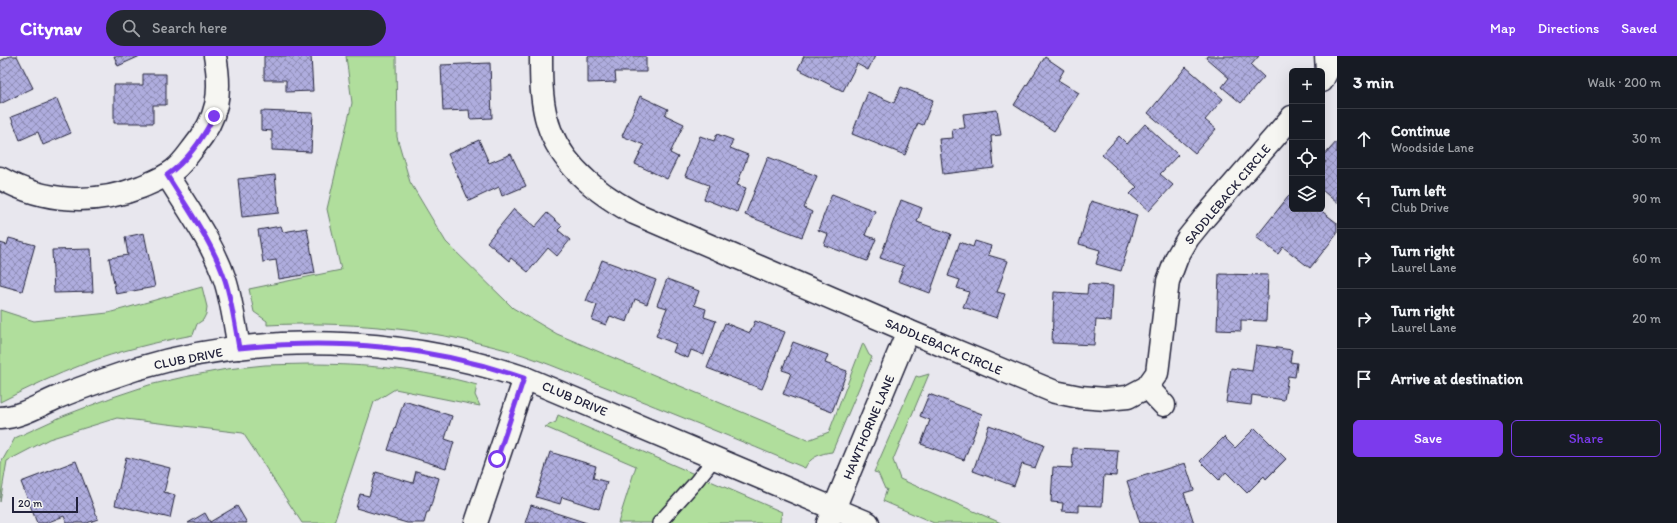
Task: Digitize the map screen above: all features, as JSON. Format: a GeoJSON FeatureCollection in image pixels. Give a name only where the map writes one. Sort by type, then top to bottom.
{"type":"FeatureCollection","features":[{"type":"Feature","properties":{"kind":"street"},"geometry":{"type":"LineString","coordinates":[[0,178],[25,190],[46,196],[82,200],[128,192],[167,175],[176,169],[200,140],[214,116],[217,107],[218,88],[215,56]]}},
{"type":"Feature","properties":{"kind":"street","name":"SADDLEBACK CIRCLE"},"geometry":{"type":"LineString","coordinates":[[541,56],[541,89],[546,118],[550,130],[562,154],[582,177],[598,191],[634,213],[908,331],[1055,392],[1080,397],[1106,399],[1128,397],[1147,387],[1157,373],[1168,281],[1177,257],[1188,238],[1289,120]]}},
{"type":"Feature","properties":{"kind":"street"},"geometry":{"type":"LineString","coordinates":[[1325,75],[1330,58]]}},
{"type":"Feature","properties":{"kind":"street"},"geometry":{"type":"LineString","coordinates":[[167,175],[216,258],[225,279],[239,348]]}},
{"type":"Feature","properties":{"kind":"street","name":"HAWTHORNE LANE"},"geometry":{"type":"LineString","coordinates":[[831,516],[908,331]]}},
{"type":"Feature","properties":{"kind":"street","name":"CLUB DRIVE"},"geometry":{"type":"LineString","coordinates":[[0,435],[5,430],[6,418],[80,388],[161,362],[200,353],[239,348],[300,344],[401,348],[474,362],[524,378],[715,458],[831,516],[868,523]]}},
{"type":"Feature","properties":{"kind":"street"},"geometry":{"type":"LineString","coordinates":[[476,523],[524,378]]}},
{"type":"Feature","properties":{"kind":"street"},"geometry":{"type":"LineString","coordinates":[[1147,387],[1164,406]]}},
{"type":"Feature","properties":{"kind":"lane"},"geometry":{"type":"LineString","coordinates":[[659,523],[715,458]]}},
{"type":"Feature","properties":{"kind":"green space"},"geometry":{"type":"Polygon","coordinates":[[[346,56],[396,56],[397,137],[410,182],[446,242],[513,308],[557,334],[808,440],[829,432],[863,343],[869,355],[872,357],[832,452],[812,459],[805,468],[551,365],[523,355],[467,340],[382,327],[325,324],[267,325],[267,321],[254,312],[249,289],[341,270],[327,209],[352,103],[346,56]]]}},
{"type":"Feature","properties":{"kind":"green space"},"geometry":{"type":"Polygon","coordinates":[[[202,287],[207,307],[206,314],[203,320],[197,324],[193,335],[138,347],[97,359],[52,377],[0,402],[0,310],[34,321],[108,313],[202,287]]]}},
{"type":"Feature","properties":{"kind":"green space"},"geometry":{"type":"Polygon","coordinates":[[[307,364],[392,368],[435,375],[477,385],[475,395],[480,406],[395,389],[374,402],[334,523],[302,523],[243,433],[117,418],[49,439],[7,461],[0,502],[1,463],[15,438],[63,416],[149,385],[184,377],[227,369],[265,365],[307,364]]]}},
{"type":"Feature","properties":{"kind":"green space"},"geometry":{"type":"Polygon","coordinates":[[[929,374],[893,460],[900,479],[1001,523],[934,523],[883,501],[887,489],[885,489],[878,473],[874,472],[916,376],[919,377],[929,374]]]}},
{"type":"Feature","properties":{"kind":"green space"},"geometry":{"type":"Polygon","coordinates":[[[558,415],[782,512],[781,523],[618,523],[636,466],[545,427],[556,422],[558,415]]]}},
{"type":"Feature","properties":{"kind":"building"},"geometry":{"type":"Polygon","coordinates":[[[10,56],[17,56],[33,88],[0,104],[0,61],[10,56]]]}},
{"type":"Feature","properties":{"kind":"building"},"geometry":{"type":"Polygon","coordinates":[[[114,56],[140,56],[118,66],[114,56]]]}},
{"type":"Feature","properties":{"kind":"building"},"geometry":{"type":"Polygon","coordinates":[[[264,56],[311,56],[313,91],[286,92],[286,80],[264,80],[264,56]]]}},
{"type":"Feature","properties":{"kind":"building"},"geometry":{"type":"Polygon","coordinates":[[[588,56],[646,56],[646,72],[615,72],[616,82],[588,83],[588,56]]]}},
{"type":"Feature","properties":{"kind":"building"},"geometry":{"type":"Polygon","coordinates":[[[804,56],[875,56],[868,70],[857,64],[843,91],[798,69],[804,56]]]}},
{"type":"Feature","properties":{"kind":"building"},"geometry":{"type":"Polygon","coordinates":[[[1207,56],[1259,56],[1251,65],[1264,77],[1241,103],[1222,87],[1229,78],[1206,58],[1207,56]]]}},
{"type":"Feature","properties":{"kind":"building"},"geometry":{"type":"Polygon","coordinates":[[[1045,57],[1064,70],[1058,80],[1079,93],[1054,131],[1014,105],[1045,57]]]}},
{"type":"Feature","properties":{"kind":"building"},"geometry":{"type":"Polygon","coordinates":[[[490,63],[492,118],[470,119],[469,110],[443,111],[441,65],[490,63]]]}},
{"type":"Feature","properties":{"kind":"building"},"geometry":{"type":"Polygon","coordinates":[[[1186,67],[1223,99],[1205,120],[1216,129],[1195,153],[1148,113],[1186,67]]]}},
{"type":"Feature","properties":{"kind":"building"},"geometry":{"type":"Polygon","coordinates":[[[143,74],[166,74],[166,105],[153,105],[153,123],[114,123],[114,85],[143,85],[143,74]]]}},
{"type":"Feature","properties":{"kind":"building"},"geometry":{"type":"Polygon","coordinates":[[[901,87],[933,100],[923,125],[918,123],[905,155],[852,134],[868,92],[894,103],[901,87]]]}},
{"type":"Feature","properties":{"kind":"building"},"geometry":{"type":"Polygon","coordinates":[[[640,96],[668,109],[665,115],[684,124],[670,153],[678,157],[667,179],[635,164],[644,145],[622,136],[640,96]]]}},
{"type":"Feature","properties":{"kind":"building"},"geometry":{"type":"Polygon","coordinates":[[[57,99],[71,133],[43,145],[38,132],[20,140],[11,117],[57,99]]]}},
{"type":"Feature","properties":{"kind":"building"},"geometry":{"type":"Polygon","coordinates":[[[997,110],[1001,135],[991,136],[994,168],[943,174],[939,139],[953,138],[952,129],[965,128],[963,114],[997,110]]]}},
{"type":"Feature","properties":{"kind":"building"},"geometry":{"type":"Polygon","coordinates":[[[261,111],[313,113],[311,152],[272,150],[272,131],[261,130],[261,111]]]}},
{"type":"Feature","properties":{"kind":"building"},"geometry":{"type":"Polygon","coordinates":[[[1145,124],[1178,155],[1160,174],[1173,185],[1149,211],[1130,194],[1137,187],[1102,155],[1119,136],[1127,144],[1145,124]]]}},
{"type":"Feature","properties":{"kind":"building"},"geometry":{"type":"Polygon","coordinates":[[[717,134],[733,140],[730,148],[748,155],[737,185],[746,188],[737,212],[704,199],[709,185],[685,176],[700,136],[714,141],[717,134]]]}},
{"type":"Feature","properties":{"kind":"building"},"geometry":{"type":"Polygon","coordinates":[[[479,140],[489,163],[511,154],[526,186],[502,196],[499,187],[469,201],[448,154],[479,140]]]}},
{"type":"Feature","properties":{"kind":"building"},"geometry":{"type":"Polygon","coordinates":[[[1337,141],[1337,203],[1325,193],[1325,155],[1337,141]]]}},
{"type":"Feature","properties":{"kind":"building"},"geometry":{"type":"Polygon","coordinates":[[[768,157],[817,176],[804,208],[812,212],[802,237],[745,215],[768,157]]]}},
{"type":"Feature","properties":{"kind":"building"},"geometry":{"type":"Polygon","coordinates":[[[275,175],[279,213],[242,217],[238,179],[275,175]]]}},
{"type":"Feature","properties":{"kind":"building"},"geometry":{"type":"Polygon","coordinates":[[[832,194],[875,211],[865,235],[876,239],[867,261],[824,245],[828,234],[818,230],[832,194]]]}},
{"type":"Feature","properties":{"kind":"building"},"geometry":{"type":"Polygon","coordinates":[[[1289,196],[1289,212],[1323,212],[1337,223],[1337,234],[1310,268],[1283,247],[1278,254],[1256,237],[1289,196]]]}},
{"type":"Feature","properties":{"kind":"building"},"geometry":{"type":"Polygon","coordinates":[[[901,200],[922,208],[917,222],[951,234],[930,293],[898,281],[904,266],[880,258],[901,200]]]}},
{"type":"Feature","properties":{"kind":"building"},"geometry":{"type":"Polygon","coordinates":[[[1091,201],[1137,215],[1121,271],[1096,264],[1100,250],[1079,244],[1091,201]]]}},
{"type":"Feature","properties":{"kind":"building"},"geometry":{"type":"Polygon","coordinates":[[[514,209],[535,227],[547,213],[562,226],[558,230],[570,240],[557,256],[548,248],[528,272],[511,258],[509,261],[487,242],[514,209]]]}},
{"type":"Feature","properties":{"kind":"building"},"geometry":{"type":"Polygon","coordinates":[[[281,226],[283,232],[307,228],[315,273],[279,279],[276,260],[263,262],[258,230],[281,226]]]}},
{"type":"Feature","properties":{"kind":"building"},"geometry":{"type":"Polygon","coordinates":[[[144,233],[155,287],[116,294],[109,258],[128,255],[125,237],[144,233]]]}},
{"type":"Feature","properties":{"kind":"building"},"geometry":{"type":"Polygon","coordinates":[[[9,238],[35,245],[22,291],[0,285],[0,243],[7,245],[9,238]]]}},
{"type":"Feature","properties":{"kind":"building"},"geometry":{"type":"Polygon","coordinates":[[[975,241],[991,246],[988,255],[1008,261],[997,292],[1005,294],[997,318],[963,307],[969,292],[957,288],[960,280],[948,276],[960,242],[973,247],[975,241]]]}},
{"type":"Feature","properties":{"kind":"building"},"geometry":{"type":"Polygon","coordinates":[[[91,249],[93,292],[54,293],[52,250],[91,249]]]}},
{"type":"Feature","properties":{"kind":"building"},"geometry":{"type":"Polygon","coordinates":[[[602,260],[656,280],[647,304],[635,299],[627,322],[610,316],[606,325],[592,320],[597,305],[586,301],[602,260]]]}},
{"type":"Feature","properties":{"kind":"building"},"geometry":{"type":"Polygon","coordinates":[[[1219,274],[1268,275],[1266,321],[1241,320],[1241,331],[1217,330],[1219,274]]]}},
{"type":"Feature","properties":{"kind":"building"},"geometry":{"type":"Polygon","coordinates":[[[667,279],[699,291],[694,305],[706,309],[704,317],[716,321],[704,355],[691,350],[688,358],[673,352],[676,344],[656,336],[667,308],[657,305],[667,279]]]}},
{"type":"Feature","properties":{"kind":"building"},"geometry":{"type":"Polygon","coordinates":[[[1088,284],[1113,286],[1111,321],[1096,320],[1094,345],[1052,343],[1054,292],[1087,294],[1088,284]]]}},
{"type":"Feature","properties":{"kind":"building"},"geometry":{"type":"Polygon","coordinates":[[[755,321],[785,332],[762,389],[707,368],[725,323],[750,333],[755,321]]]}},
{"type":"Feature","properties":{"kind":"building"},"geometry":{"type":"Polygon","coordinates":[[[793,342],[828,355],[825,363],[847,371],[832,412],[783,394],[791,373],[782,370],[793,342]]]}},
{"type":"Feature","properties":{"kind":"building"},"geometry":{"type":"Polygon","coordinates":[[[1256,345],[1292,350],[1290,362],[1297,363],[1295,377],[1288,376],[1284,400],[1252,395],[1251,405],[1226,402],[1231,368],[1252,371],[1256,345]]]}},
{"type":"Feature","properties":{"kind":"building"},"geometry":{"type":"Polygon","coordinates":[[[929,394],[982,414],[964,460],[921,444],[930,420],[920,416],[929,394]]]}},
{"type":"Feature","properties":{"kind":"building"},"geometry":{"type":"Polygon","coordinates":[[[404,401],[452,416],[445,439],[454,442],[446,468],[388,450],[404,401]]]}},
{"type":"Feature","properties":{"kind":"building"},"geometry":{"type":"Polygon","coordinates":[[[989,425],[1044,445],[1035,468],[1022,464],[1014,486],[973,471],[989,425]]]}},
{"type":"Feature","properties":{"kind":"building"},"geometry":{"type":"Polygon","coordinates":[[[1255,428],[1286,459],[1266,479],[1264,476],[1247,493],[1226,472],[1219,480],[1200,461],[1224,437],[1235,448],[1255,428]]]}},
{"type":"Feature","properties":{"kind":"building"},"geometry":{"type":"Polygon","coordinates":[[[1073,448],[1118,450],[1116,476],[1104,475],[1102,506],[1079,505],[1079,512],[1062,511],[1063,503],[1051,502],[1053,467],[1072,468],[1073,448]]]}},
{"type":"Feature","properties":{"kind":"building"},"geometry":{"type":"Polygon","coordinates":[[[550,452],[596,466],[593,478],[607,482],[599,509],[562,497],[560,504],[536,497],[550,452]]]}},
{"type":"Feature","properties":{"kind":"building"},"geometry":{"type":"Polygon","coordinates":[[[126,457],[170,468],[164,492],[175,495],[170,518],[115,505],[126,457]]]}},
{"type":"Feature","properties":{"kind":"building"},"geometry":{"type":"Polygon","coordinates":[[[76,461],[98,519],[87,523],[67,523],[64,516],[46,523],[37,523],[21,482],[76,461]]]}},
{"type":"Feature","properties":{"kind":"building"},"geometry":{"type":"Polygon","coordinates":[[[1185,463],[1194,490],[1184,493],[1194,523],[1140,523],[1127,481],[1185,463]]]}},
{"type":"Feature","properties":{"kind":"building"},"geometry":{"type":"Polygon","coordinates":[[[416,471],[439,478],[429,512],[427,512],[424,523],[407,523],[356,508],[360,494],[369,496],[376,472],[413,483],[416,471]]]}},
{"type":"Feature","properties":{"kind":"building"},"geometry":{"type":"Polygon","coordinates":[[[531,505],[587,523],[525,523],[531,505]]]}},
{"type":"Feature","properties":{"kind":"building"},"geometry":{"type":"Polygon","coordinates":[[[237,506],[247,523],[188,523],[205,513],[210,522],[237,506]]]}},
{"type":"Feature","properties":{"kind":"route"},"geometry":{"type":"LineString","coordinates":[[214,116],[200,140],[176,169],[167,175],[216,258],[225,279],[239,348],[274,345],[331,344],[401,348],[474,362],[524,378],[497,459]]}}]}
